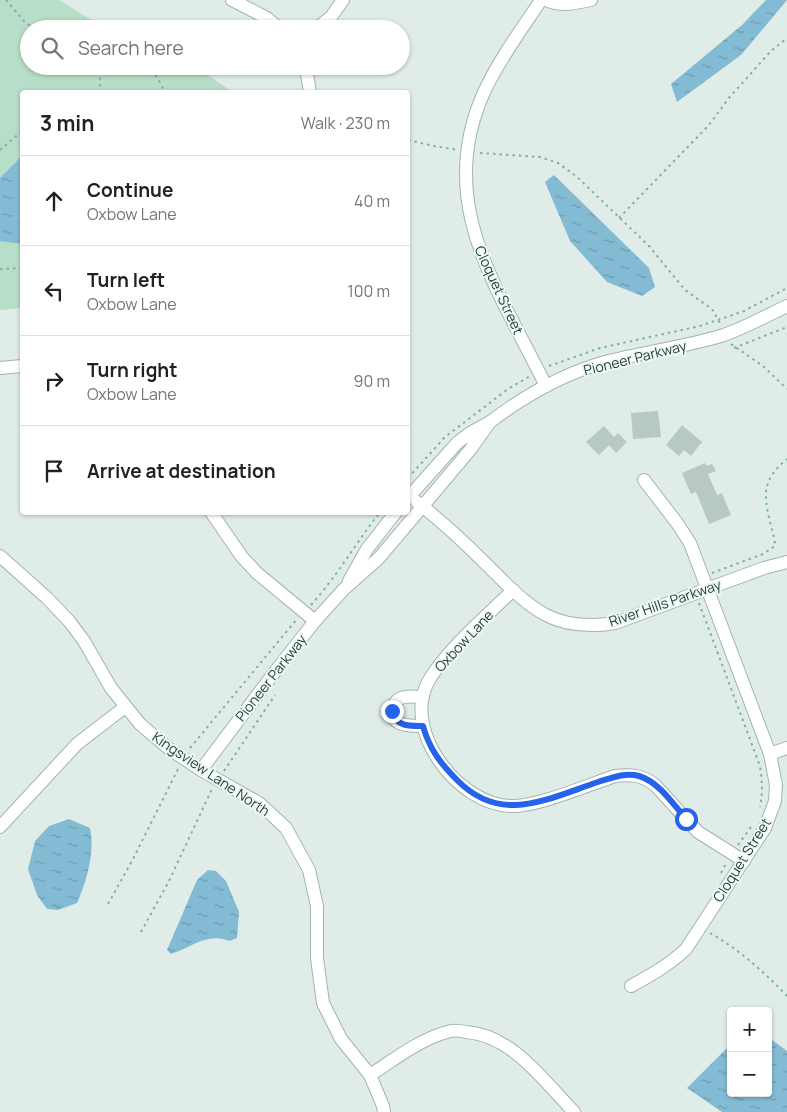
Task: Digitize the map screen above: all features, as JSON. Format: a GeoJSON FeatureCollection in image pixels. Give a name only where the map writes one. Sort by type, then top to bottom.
{"type":"FeatureCollection","features":[{"type":"Feature","properties":{"kind":"street"},"geometry":{"type":"LineString","coordinates":[[232,0],[269,20]]}},
{"type":"Feature","properties":{"kind":"street"},"geometry":{"type":"LineString","coordinates":[[327,20],[343,0]]}},
{"type":"Feature","properties":{"kind":"street","name":"Cloquet Street"},"geometry":{"type":"LineString","coordinates":[[542,0],[494,72],[484,91],[476,110],[470,133],[465,174],[470,219],[481,255],[546,386]]}},
{"type":"Feature","properties":{"kind":"street"},"geometry":{"type":"LineString","coordinates":[[546,0],[559,4],[569,4],[591,0]]}},
{"type":"Feature","properties":{"kind":"street"},"geometry":{"type":"LineString","coordinates":[[307,75],[310,90]]}},
{"type":"Feature","properties":{"kind":"street","name":"Pioneer Parkway"},"geometry":{"type":"LineString","coordinates":[[410,494],[457,443],[508,408],[546,386],[604,363],[687,345],[726,334],[787,306]]}},
{"type":"Feature","properties":{"kind":"street"},"geometry":{"type":"LineString","coordinates":[[0,368],[20,366]]}},
{"type":"Feature","properties":{"kind":"street","name":"Pioneer Parkway"},"geometry":{"type":"LineString","coordinates":[[201,770],[315,621],[344,589],[379,558],[490,422]]}},
{"type":"Feature","properties":{"kind":"street","name":"Cloquet Street"},"geometry":{"type":"LineString","coordinates":[[631,986],[657,972],[686,949],[765,828],[775,801],[776,785],[770,754],[686,534],[644,480]]}},
{"type":"Feature","properties":{"kind":"street","name":"River Hills Parkway"},"geometry":{"type":"LineString","coordinates":[[410,497],[423,506],[467,545],[534,609],[578,626],[615,623],[764,568],[787,562]]}},
{"type":"Feature","properties":{"kind":"street"},"geometry":{"type":"LineString","coordinates":[[213,515],[242,556],[257,573],[315,621]]}},
{"type":"Feature","properties":{"kind":"street","name":"Pioneer Parkway"},"geometry":{"type":"LineString","coordinates":[[344,589],[367,549],[394,515]]}},
{"type":"Feature","properties":{"kind":"street","name":"Kingsview Lane North"},"geometry":{"type":"LineString","coordinates":[[0,556],[47,598],[69,621],[84,641],[111,688],[140,724],[184,759],[259,804],[286,828],[309,870],[317,906],[317,958],[323,1003],[341,1040],[370,1075],[384,1112]]}},
{"type":"Feature","properties":{"kind":"street","name":"Oxbow Lane"},"geometry":{"type":"LineString","coordinates":[[512,590],[446,656],[427,683],[423,697],[423,726],[428,742],[442,764],[463,786],[488,801],[510,806],[544,800],[615,776],[637,776],[647,779],[655,785],[698,832],[744,861]]}},
{"type":"Feature","properties":{"kind":"street"},"geometry":{"type":"LineString","coordinates":[[423,697],[407,696],[400,698],[394,703],[392,711],[394,718],[399,723],[407,726],[423,726]]}},
{"type":"Feature","properties":{"kind":"street"},"geometry":{"type":"LineString","coordinates":[[0,827],[77,744],[125,707]]}},
{"type":"Feature","properties":{"kind":"street"},"geometry":{"type":"LineString","coordinates":[[770,754],[787,748]]}},
{"type":"Feature","properties":{"kind":"street"},"geometry":{"type":"LineString","coordinates":[[370,1075],[426,1040],[452,1031],[476,1032],[504,1044],[526,1061],[574,1112]]}},
{"type":"Feature","properties":{"kind":"path"},"geometry":{"type":"LineString","coordinates":[[6,0],[23,20]]}},
{"type":"Feature","properties":{"kind":"path"},"geometry":{"type":"LineString","coordinates":[[619,218],[709,125],[728,99],[771,50],[787,38]]}},
{"type":"Feature","properties":{"kind":"path"},"geometry":{"type":"LineString","coordinates":[[99,75],[99,90]]}},
{"type":"Feature","properties":{"kind":"path"},"geometry":{"type":"LineString","coordinates":[[155,75],[163,90]]}},
{"type":"Feature","properties":{"kind":"path"},"geometry":{"type":"LineString","coordinates":[[0,150],[20,134]]}},
{"type":"Feature","properties":{"kind":"path"},"geometry":{"type":"LineString","coordinates":[[410,140],[458,150]]}},
{"type":"Feature","properties":{"kind":"path"},"geometry":{"type":"LineString","coordinates":[[474,152],[540,158],[558,163],[576,176],[660,258],[676,281],[685,290],[712,309],[722,327]]}},
{"type":"Feature","properties":{"kind":"path"},"geometry":{"type":"LineString","coordinates":[[0,269],[20,268]]}},
{"type":"Feature","properties":{"kind":"path"},"geometry":{"type":"LineString","coordinates":[[718,320],[744,311],[787,288]]}},
{"type":"Feature","properties":{"kind":"path"},"geometry":{"type":"LineString","coordinates":[[734,348],[787,327]]}},
{"type":"Feature","properties":{"kind":"path"},"geometry":{"type":"LineString","coordinates":[[729,343],[734,348],[759,362],[787,389]]}},
{"type":"Feature","properties":{"kind":"path"},"geometry":{"type":"LineString","coordinates":[[710,573],[763,554],[775,546],[767,508],[766,487],[772,473],[787,459]]}},
{"type":"Feature","properties":{"kind":"path"},"geometry":{"type":"LineString","coordinates":[[108,904],[190,747],[330,582],[378,515]]}},
{"type":"Feature","properties":{"kind":"path"},"geometry":{"type":"LineString","coordinates":[[699,602],[760,766],[762,797],[758,814]]}},
{"type":"Feature","properties":{"kind":"path"},"geometry":{"type":"LineString","coordinates":[[141,932],[169,881],[212,788],[274,696]]}},
{"type":"Feature","properties":{"kind":"path"},"geometry":{"type":"LineString","coordinates":[[736,848],[753,824]]}},
{"type":"Feature","properties":{"kind":"path"},"geometry":{"type":"LineString","coordinates":[[707,931],[730,944],[751,961],[787,996]]}},
{"type":"Feature","properties":{"kind":"green space"},"geometry":{"type":"Polygon","coordinates":[[[0,0],[59,0],[92,20],[20,20],[20,75],[208,75],[228,89],[20,90],[20,308],[0,310],[0,0]]]}},
{"type":"Feature","properties":{"kind":"water"},"geometry":{"type":"Polygon","coordinates":[[[766,0],[787,0],[741,55],[677,102],[671,84],[742,25],[766,0]]]}},
{"type":"Feature","properties":{"kind":"water"},"geometry":{"type":"Polygon","coordinates":[[[20,158],[20,244],[0,241],[0,178],[20,158]]]}},
{"type":"Feature","properties":{"kind":"water"},"geometry":{"type":"Polygon","coordinates":[[[554,175],[649,268],[655,287],[642,296],[607,282],[570,241],[545,182],[554,175]]]}},
{"type":"Feature","properties":{"kind":"water"},"geometry":{"type":"Polygon","coordinates":[[[69,819],[90,828],[91,856],[87,875],[77,903],[58,910],[47,909],[37,895],[28,869],[35,841],[49,826],[69,819]]]}},
{"type":"Feature","properties":{"kind":"water"},"geometry":{"type":"Polygon","coordinates":[[[208,870],[216,871],[226,881],[239,912],[237,938],[230,941],[214,938],[207,939],[171,954],[167,950],[197,880],[208,870]]]}},
{"type":"Feature","properties":{"kind":"water"},"geometry":{"type":"Polygon","coordinates":[[[772,1040],[787,1051],[787,1112],[722,1112],[687,1088],[727,1048],[727,1097],[772,1097],[772,1040]]]}},
{"type":"Feature","properties":{"kind":"building"},"geometry":{"type":"Polygon","coordinates":[[[658,411],[661,437],[633,439],[631,413],[658,411]]]}},
{"type":"Feature","properties":{"kind":"building"},"geometry":{"type":"Polygon","coordinates":[[[682,425],[702,442],[691,456],[684,450],[679,456],[666,445],[682,425]]]}},
{"type":"Feature","properties":{"kind":"building"},"geometry":{"type":"Polygon","coordinates":[[[604,426],[614,437],[618,433],[627,442],[616,453],[609,445],[599,455],[586,442],[604,426]]]}},
{"type":"Feature","properties":{"kind":"building"},"geometry":{"type":"Polygon","coordinates":[[[705,463],[707,466],[712,464],[716,471],[708,474],[717,495],[722,493],[731,515],[709,524],[696,492],[691,494],[682,473],[705,463]]]}},
{"type":"Feature","properties":{"kind":"route"},"geometry":{"type":"LineString","coordinates":[[392,711],[394,718],[399,723],[407,726],[423,726],[436,758],[463,786],[476,796],[488,801],[510,806],[522,805],[544,800],[615,776],[628,775],[647,779],[655,785],[686,819]]}}]}
